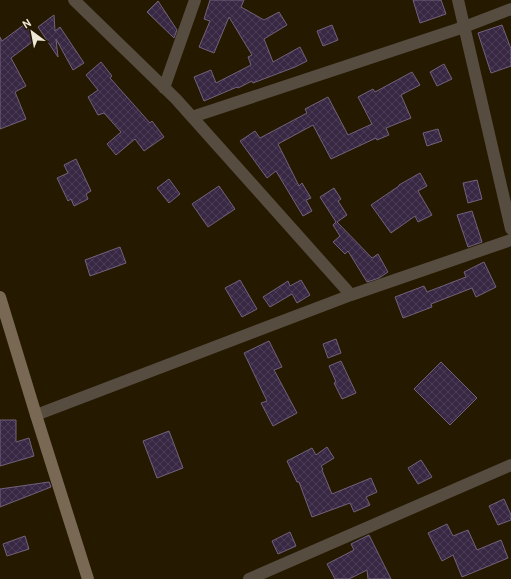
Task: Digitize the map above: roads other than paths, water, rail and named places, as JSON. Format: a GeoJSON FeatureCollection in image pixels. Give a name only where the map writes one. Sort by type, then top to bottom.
{"type":"FeatureCollection","features":[{"type":"Feature","properties":{"kind":"main road"},"geometry":{"type":"LineString","coordinates":[[0,296],[88,579]]}},
{"type":"Feature","properties":{"kind":"street"},"geometry":{"type":"LineString","coordinates":[[74,0],[192,117],[351,295]]}},
{"type":"Feature","properties":{"kind":"street"},"geometry":{"type":"LineString","coordinates":[[164,88],[195,0]]}},
{"type":"Feature","properties":{"kind":"street"},"geometry":{"type":"LineString","coordinates":[[458,0],[511,229]]}},
{"type":"Feature","properties":{"kind":"street"},"geometry":{"type":"LineString","coordinates":[[192,117],[464,27],[511,9]]}},
{"type":"Feature","properties":{"kind":"street"},"geometry":{"type":"LineString","coordinates":[[36,414],[351,295],[511,240]]}},
{"type":"Feature","properties":{"kind":"street"},"geometry":{"type":"LineString","coordinates":[[249,579],[511,465]]}}]}
